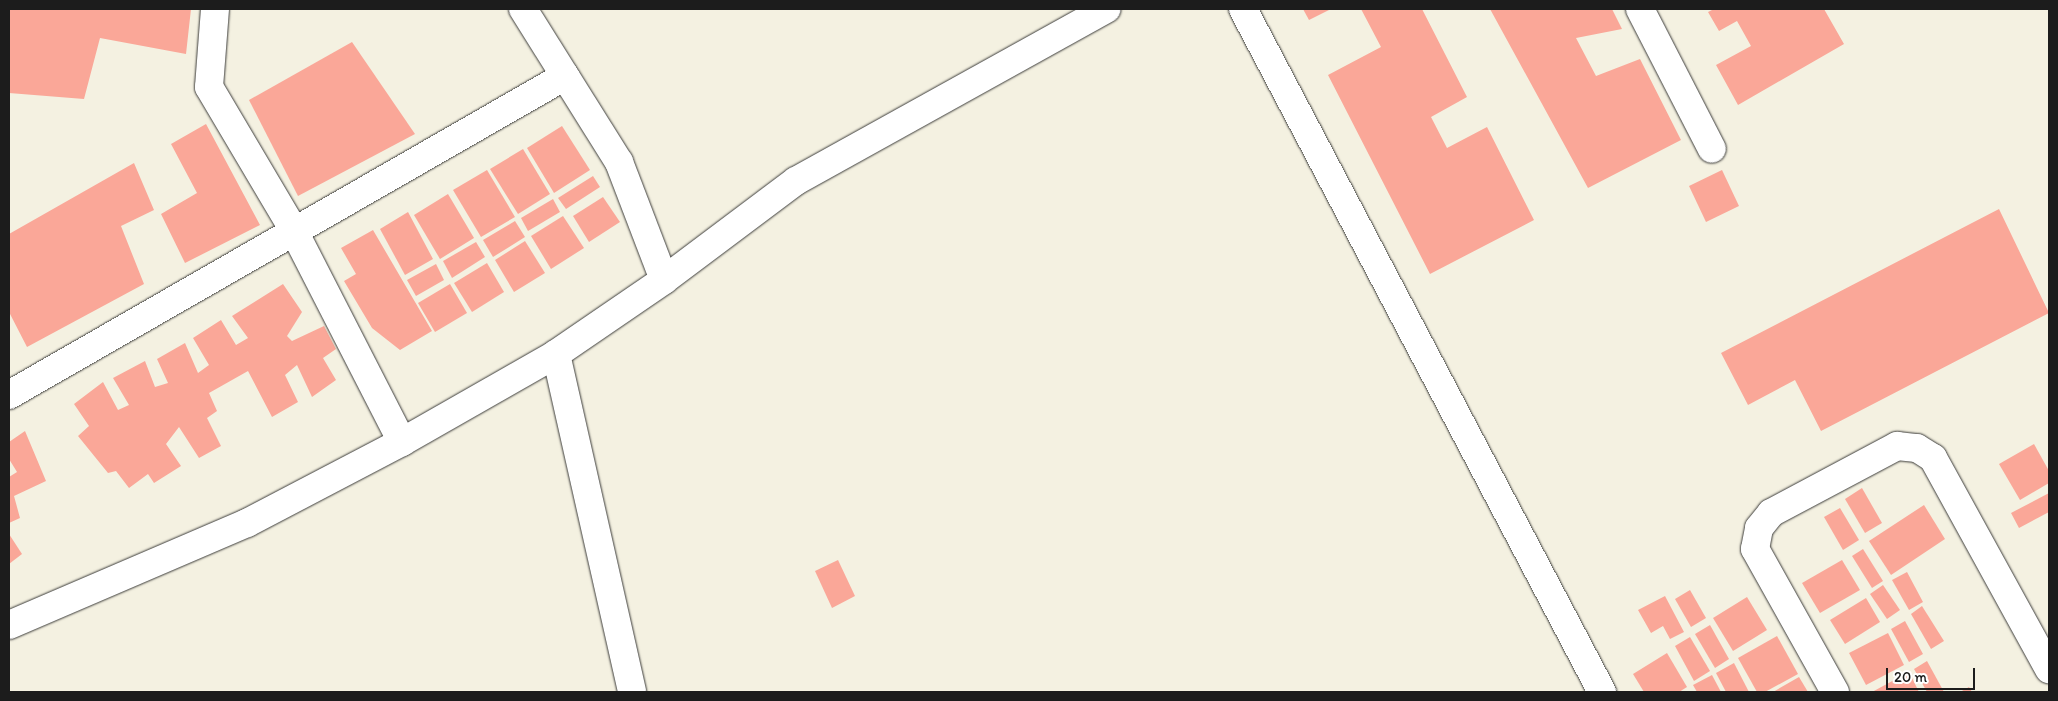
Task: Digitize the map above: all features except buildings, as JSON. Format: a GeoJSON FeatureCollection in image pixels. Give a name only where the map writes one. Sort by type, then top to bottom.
{"type":"FeatureCollection","features":[{"type":"Feature","properties":{"kind":"street"},"geometry":{"type":"LineString","coordinates":[[215,9],[209,87],[294,231],[402,442]]}},
{"type":"Feature","properties":{"kind":"street"},"geometry":{"type":"LineString","coordinates":[[524,9],[619,162],[664,280]]}},
{"type":"Feature","properties":{"kind":"street"},"geometry":{"type":"LineString","coordinates":[[9,625],[247,523],[402,442],[556,354],[664,280],[796,181],[1106,9]]}},
{"type":"Feature","properties":{"kind":"street"},"geometry":{"type":"LineString","coordinates":[[1243,9],[1602,692]]}},
{"type":"Feature","properties":{"kind":"street"},"geometry":{"type":"LineString","coordinates":[[1640,9],[1712,149]]}},
{"type":"Feature","properties":{"kind":"street"},"geometry":{"type":"LineString","coordinates":[[9,394],[565,76]]}},
{"type":"Feature","properties":{"kind":"street"},"geometry":{"type":"LineString","coordinates":[[556,354],[632,692]]}},
{"type":"Feature","properties":{"kind":"street"},"geometry":{"type":"LineString","coordinates":[[1835,692],[1755,550],[1760,528],[1771,513],[1897,446],[1917,448],[1933,458],[2049,669]]}}]}
